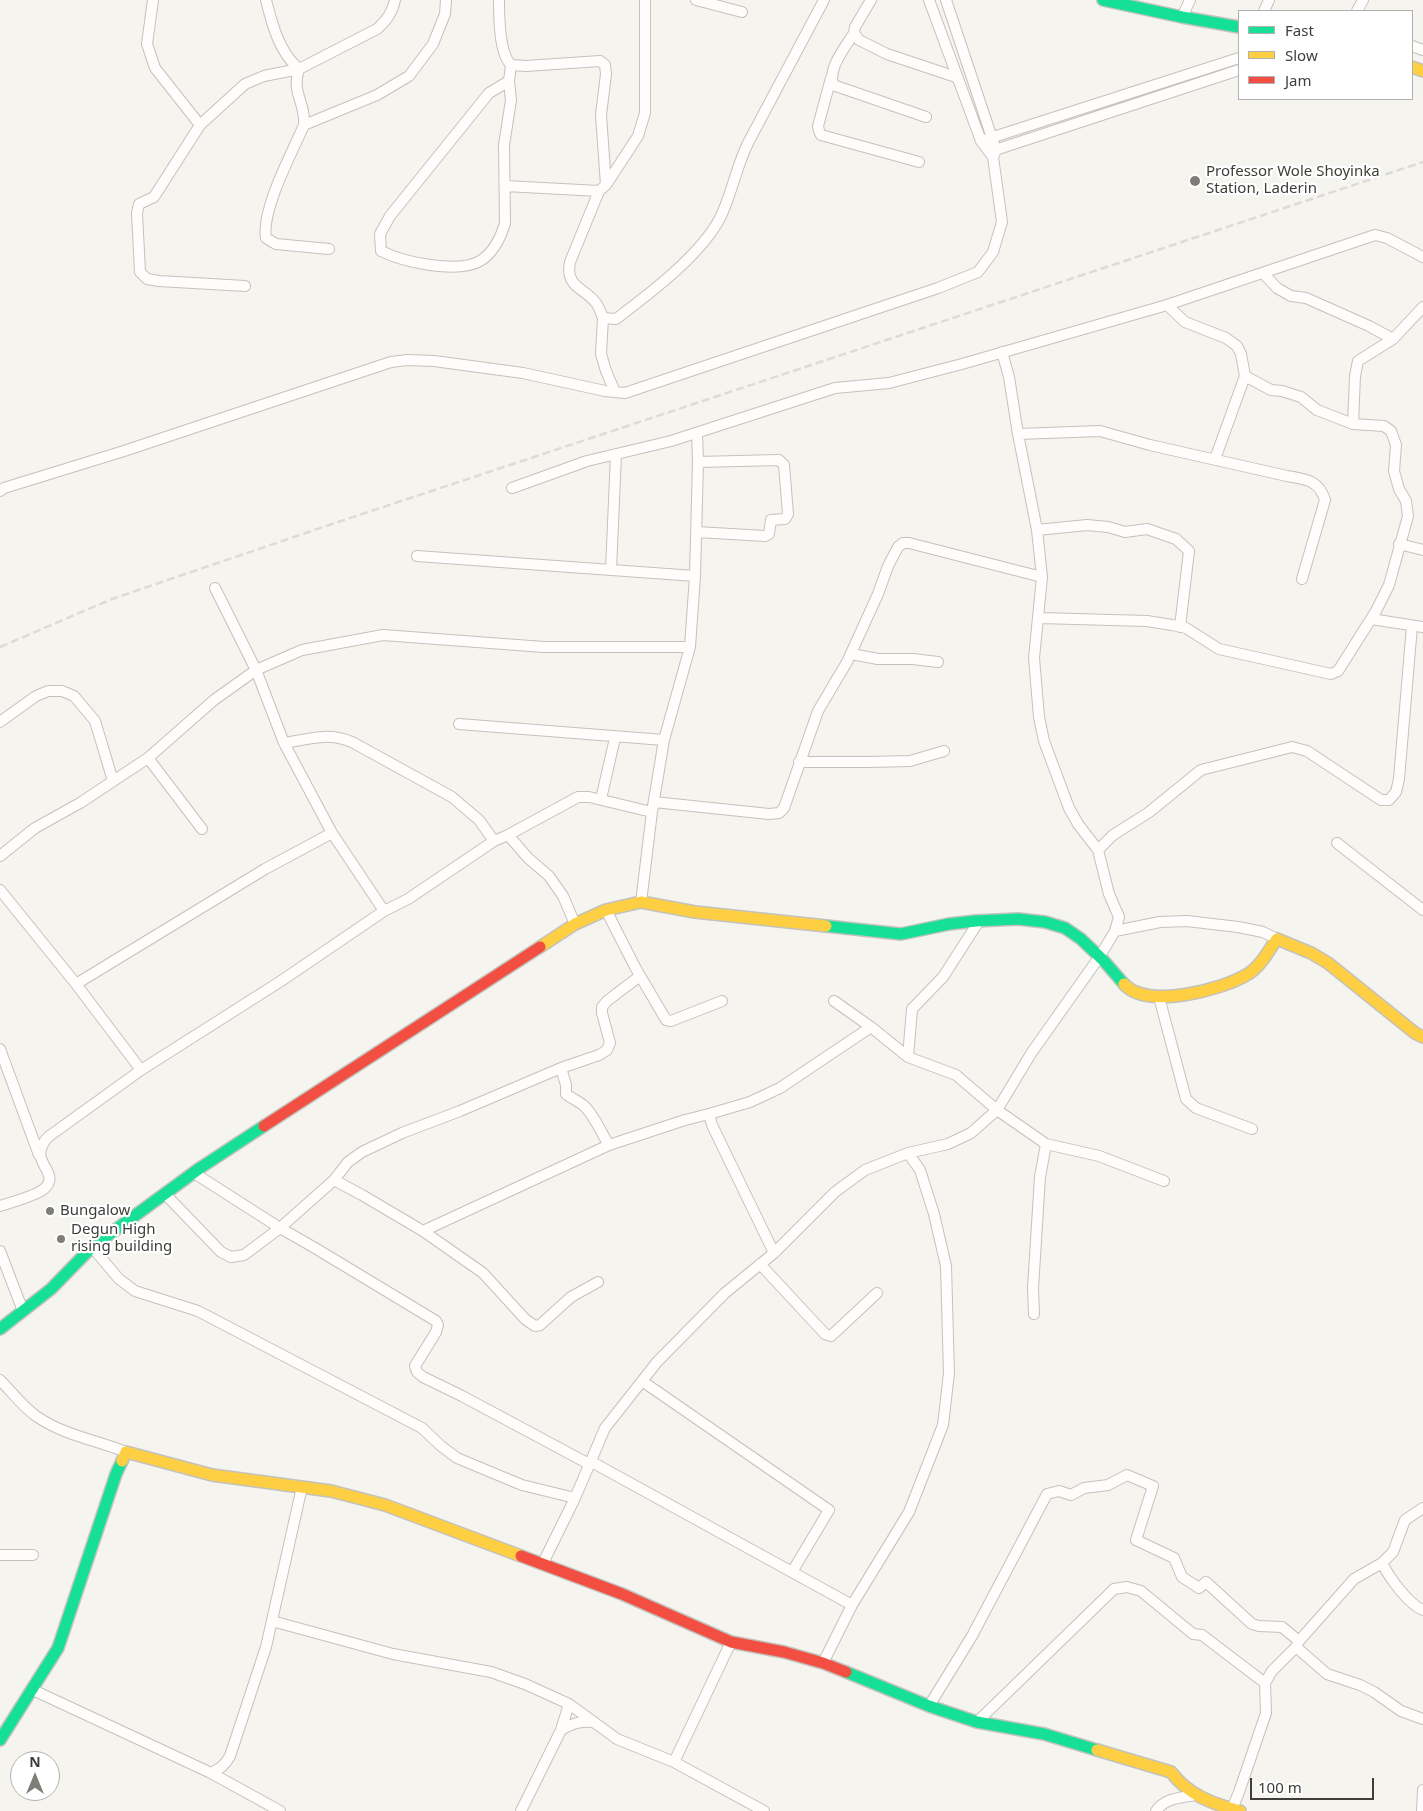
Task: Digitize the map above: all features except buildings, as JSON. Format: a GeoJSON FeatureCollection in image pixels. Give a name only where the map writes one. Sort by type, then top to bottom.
{"type":"FeatureCollection","features":[{"type":"Feature","properties":{"kind":"street"},"geometry":{"type":"LineString","coordinates":[[153,0],[154,7],[147,44],[155,68],[200,125]]}},
{"type":"Feature","properties":{"kind":"street"},"geometry":{"type":"LineString","coordinates":[[266,0],[270,19],[282,49],[291,62],[299,68]]}},
{"type":"Feature","properties":{"kind":"street"},"geometry":{"type":"LineString","coordinates":[[244,286],[147,279],[140,272],[136,213],[139,204],[154,197],[200,125],[245,84],[264,76],[299,68],[377,29],[386,21],[395,0]]}},
{"type":"Feature","properties":{"kind":"street"},"geometry":{"type":"LineString","coordinates":[[304,125],[377,96],[409,76],[433,44],[445,14],[446,0]]}},
{"type":"Feature","properties":{"kind":"street"},"geometry":{"type":"LineString","coordinates":[[499,0],[499,18],[505,56],[511,65],[509,81],[511,100],[504,145],[506,223],[502,234],[496,245],[479,261],[462,266],[426,264],[392,256],[381,250],[380,234],[390,216],[489,93],[509,81]]}},
{"type":"Feature","properties":{"kind":"street"},"geometry":{"type":"LineString","coordinates":[[615,392],[601,354],[603,318],[597,303],[572,282],[568,272],[570,262],[603,188],[638,136],[645,113],[645,0]]}},
{"type":"Feature","properties":{"kind":"street"},"geometry":{"type":"LineString","coordinates":[[696,0],[742,12]]}},
{"type":"Feature","properties":{"kind":"street"},"geometry":{"type":"LineString","coordinates":[[603,318],[616,319],[647,296],[710,237],[732,190],[739,161],[824,0]]}},
{"type":"Feature","properties":{"kind":"street"},"geometry":{"type":"LineString","coordinates":[[871,0],[832,69],[818,131],[821,135],[919,162]]}},
{"type":"Feature","properties":{"kind":"street"},"geometry":{"type":"LineString","coordinates":[[928,0],[981,141],[993,153]]}},
{"type":"Feature","properties":{"kind":"street"},"geometry":{"type":"LineString","coordinates":[[0,492],[4,488],[124,451],[399,361],[434,361],[523,373],[625,394],[938,288],[978,272],[994,252],[1002,222],[992,137],[946,0]]}},
{"type":"Feature","properties":{"kind":"street"},"geometry":{"type":"LineString","coordinates":[[1103,0],[1130,2],[1182,17],[1238,27]]}},
{"type":"Feature","properties":{"kind":"street"},"geometry":{"type":"LineString","coordinates":[[1182,17],[1190,0]]}},
{"type":"Feature","properties":{"kind":"street"},"geometry":{"type":"LineString","coordinates":[[854,33],[859,40],[887,54],[956,77]]}},
{"type":"Feature","properties":{"kind":"street"},"geometry":{"type":"LineString","coordinates":[[981,141],[1238,58]]}},
{"type":"Feature","properties":{"kind":"street"},"geometry":{"type":"LineString","coordinates":[[511,65],[526,66],[600,61],[604,65],[606,74],[601,115],[603,188]]}},
{"type":"Feature","properties":{"kind":"street"},"geometry":{"type":"LineString","coordinates":[[299,68],[295,79],[295,87],[305,118],[304,125],[270,204],[264,229],[266,238],[276,244],[329,249]]}},
{"type":"Feature","properties":{"kind":"street"},"geometry":{"type":"LineString","coordinates":[[993,153],[1238,70]]}},
{"type":"Feature","properties":{"kind":"street"},"geometry":{"type":"LineString","coordinates":[[831,78],[833,85],[926,117]]}},
{"type":"Feature","properties":{"kind":"street"},"geometry":{"type":"LineString","coordinates":[[505,186],[603,188]]}},
{"type":"Feature","properties":{"kind":"street"},"geometry":{"type":"LineString","coordinates":[[512,488],[586,462],[697,433],[835,388],[889,383],[1167,305],[1375,235],[1388,238],[1423,257]]}},
{"type":"Feature","properties":{"kind":"street"},"geometry":{"type":"LineString","coordinates":[[1263,273],[1277,288],[1291,296],[1306,298],[1393,339]]}},
{"type":"Feature","properties":{"kind":"street"},"geometry":{"type":"LineString","coordinates":[[1167,305],[1185,322],[1226,338],[1237,346],[1241,354],[1245,376],[1215,459]]}},
{"type":"Feature","properties":{"kind":"street"},"geometry":{"type":"LineString","coordinates":[[1353,424],[1355,376],[1358,361],[1393,339],[1423,308]]}},
{"type":"Feature","properties":{"kind":"street"},"geometry":{"type":"LineString","coordinates":[[543,1564],[575,1498],[604,1428],[657,1362],[725,1293],[774,1253],[835,1192],[865,1170],[908,1153],[948,1144],[971,1133],[997,1110],[1032,1052],[1100,956],[1115,930],[1119,917],[1109,894],[1098,850],[1078,824],[1069,808],[1044,741],[1039,716],[1034,658],[1042,577],[1036,530],[1009,377],[1002,352]]}},
{"type":"Feature","properties":{"kind":"street"},"geometry":{"type":"LineString","coordinates":[[1039,618],[1147,621],[1186,628],[1219,649],[1331,674],[1338,671],[1344,664],[1389,585],[1408,516],[1406,501],[1399,489],[1394,471],[1396,445],[1391,431],[1384,426],[1353,424],[1317,410],[1301,397],[1282,391],[1271,390],[1245,376]]}},
{"type":"Feature","properties":{"kind":"street"},"geometry":{"type":"LineString","coordinates":[[1018,434],[1100,431],[1150,445],[1286,476],[1309,479],[1322,491],[1325,500],[1302,579]]}},
{"type":"Feature","properties":{"kind":"street"},"geometry":{"type":"LineString","coordinates":[[641,902],[652,812],[664,740],[690,646],[696,576],[697,433]]}},
{"type":"Feature","properties":{"kind":"street"},"geometry":{"type":"LineString","coordinates":[[611,570],[616,454]]}},
{"type":"Feature","properties":{"kind":"street"},"geometry":{"type":"LineString","coordinates":[[697,532],[765,536],[769,534],[771,520],[785,519],[788,514],[784,465],[779,460],[698,462]]}},
{"type":"Feature","properties":{"kind":"street"},"geometry":{"type":"LineString","coordinates":[[1036,530],[1087,526],[1108,527],[1125,532],[1147,529],[1176,539],[1189,551],[1180,627]]}},
{"type":"Feature","properties":{"kind":"street"},"geometry":{"type":"LineString","coordinates":[[654,802],[769,814],[779,813],[784,808],[818,710],[851,654],[878,594],[888,566],[898,547],[903,544],[909,543],[1042,577]]}},
{"type":"Feature","properties":{"kind":"street"},"geometry":{"type":"LineString","coordinates":[[1399,544],[1423,550]]}},
{"type":"Feature","properties":{"kind":"street"},"geometry":{"type":"LineString","coordinates":[[417,556],[696,576]]}},
{"type":"Feature","properties":{"kind":"street"},"geometry":{"type":"LineString","coordinates":[[215,588],[256,670],[284,743],[332,833],[384,911]]}},
{"type":"Feature","properties":{"kind":"street"},"geometry":{"type":"LineString","coordinates":[[1371,619],[1423,628]]}},
{"type":"Feature","properties":{"kind":"street"},"geometry":{"type":"LineString","coordinates":[[1098,850],[1113,835],[1148,813],[1201,770],[1292,747],[1307,751],[1381,800],[1389,800],[1396,792],[1399,779],[1412,626]]}},
{"type":"Feature","properties":{"kind":"street"},"geometry":{"type":"LineString","coordinates":[[0,856],[35,828],[80,802],[148,758],[214,700],[256,670],[302,650],[383,635],[544,647],[690,646]]}},
{"type":"Feature","properties":{"kind":"street"},"geometry":{"type":"LineString","coordinates":[[851,654],[878,659],[913,659],[938,662]]}},
{"type":"Feature","properties":{"kind":"street"},"geometry":{"type":"LineString","coordinates":[[0,722],[36,696],[48,691],[62,691],[74,696],[95,721],[113,781]]}},
{"type":"Feature","properties":{"kind":"street"},"geometry":{"type":"LineString","coordinates":[[459,724],[615,738],[664,740]]}},
{"type":"Feature","properties":{"kind":"street"},"geometry":{"type":"LineString","coordinates":[[284,743],[327,736],[341,737],[352,742],[452,798],[479,820],[494,841]]}},
{"type":"Feature","properties":{"kind":"street"},"geometry":{"type":"LineString","coordinates":[[600,799],[615,738]]}},
{"type":"Feature","properties":{"kind":"street"},"geometry":{"type":"LineString","coordinates":[[799,762],[910,760],[944,751]]}},
{"type":"Feature","properties":{"kind":"street"},"geometry":{"type":"LineString","coordinates":[[148,758],[202,829]]}},
{"type":"Feature","properties":{"kind":"street"},"geometry":{"type":"LineString","coordinates":[[39,1156],[41,1145],[48,1137],[141,1070],[281,981],[384,911],[408,899],[494,841],[578,798],[600,799],[652,812]]}},
{"type":"Feature","properties":{"kind":"street"},"geometry":{"type":"LineString","coordinates":[[76,984],[265,869],[332,833]]}},
{"type":"Feature","properties":{"kind":"street"},"geometry":{"type":"LineString","coordinates":[[508,835],[528,858],[549,876],[563,896],[575,924]]}},
{"type":"Feature","properties":{"kind":"street"},"geometry":{"type":"LineString","coordinates":[[1337,842],[1423,910]]}},
{"type":"Feature","properties":{"kind":"street"},"geometry":{"type":"LineString","coordinates":[[0,890],[76,984],[141,1070]]}},
{"type":"Feature","properties":{"kind":"street"},"geometry":{"type":"LineString","coordinates":[[0,1329],[51,1289],[92,1247],[194,1172],[575,924],[606,910],[641,902],[695,912],[901,934],[918,932],[948,924],[1029,919],[1060,925],[1100,956],[1130,990],[1140,994],[1159,997],[1196,992],[1233,981],[1248,974],[1259,964],[1277,939]]}},
{"type":"Feature","properties":{"kind":"street"},"geometry":{"type":"LineString","coordinates":[[606,910],[640,976],[666,1020],[671,1020],[722,1001]]}},
{"type":"Feature","properties":{"kind":"street"},"geometry":{"type":"LineString","coordinates":[[908,1057],[912,1009],[943,977],[979,921]]}},
{"type":"Feature","properties":{"kind":"street"},"geometry":{"type":"LineString","coordinates":[[1115,930],[1160,922],[1187,922],[1238,926],[1263,932],[1312,952],[1415,1033],[1423,1037]]}},
{"type":"Feature","properties":{"kind":"street"},"geometry":{"type":"LineString","coordinates":[[165,1194],[222,1252],[232,1257],[244,1255],[280,1228],[334,1180],[348,1162],[362,1152],[402,1133],[460,1111],[561,1068],[599,1055],[607,1050],[610,1043],[602,1007],[640,976]]}},
{"type":"Feature","properties":{"kind":"street"},"geometry":{"type":"LineString","coordinates":[[1159,997],[1186,1100],[1196,1108],[1252,1129]]}},
{"type":"Feature","properties":{"kind":"street"},"geometry":{"type":"LineString","coordinates":[[834,1001],[871,1027],[908,1057],[956,1075],[997,1110],[1046,1144],[1099,1156],[1164,1180]]}},
{"type":"Feature","properties":{"kind":"street"},"geometry":{"type":"LineString","coordinates":[[423,1230],[609,1146],[685,1120],[750,1102],[780,1088],[871,1027]]}},
{"type":"Feature","properties":{"kind":"street"},"geometry":{"type":"LineString","coordinates":[[0,1050],[39,1156],[49,1174],[48,1184],[43,1191],[0,1206]]}},
{"type":"Feature","properties":{"kind":"street"},"geometry":{"type":"LineString","coordinates":[[561,1068],[566,1084],[566,1094],[581,1103],[588,1110],[609,1146]]}},
{"type":"Feature","properties":{"kind":"street"},"geometry":{"type":"LineString","coordinates":[[709,1114],[712,1125],[774,1253]]}},
{"type":"Feature","properties":{"kind":"street"},"geometry":{"type":"LineString","coordinates":[[1034,1314],[1033,1288],[1040,1177],[1046,1144]]}},
{"type":"Feature","properties":{"kind":"street"},"geometry":{"type":"LineString","coordinates":[[822,1663],[852,1605],[909,1512],[943,1425],[949,1373],[946,1266],[934,1214],[920,1170],[908,1153]]}},
{"type":"Feature","properties":{"kind":"street"},"geometry":{"type":"LineString","coordinates":[[194,1172],[280,1228],[436,1321],[438,1325],[436,1332],[415,1366],[417,1372],[423,1377],[590,1462],[852,1605]]}},
{"type":"Feature","properties":{"kind":"street"},"geometry":{"type":"LineString","coordinates":[[334,1180],[362,1194],[419,1230],[423,1230],[483,1273],[525,1318],[535,1326],[540,1325],[570,1297],[598,1282]]}},
{"type":"Feature","properties":{"kind":"street"},"geometry":{"type":"LineString","coordinates":[[92,1247],[119,1279],[135,1291],[198,1311],[422,1428],[457,1458],[522,1485],[575,1498]]}},
{"type":"Feature","properties":{"kind":"street"},"geometry":{"type":"LineString","coordinates":[[0,1251],[23,1311]]}},
{"type":"Feature","properties":{"kind":"street"},"geometry":{"type":"LineString","coordinates":[[760,1264],[825,1334],[831,1336],[877,1293]]}},
{"type":"Feature","properties":{"kind":"street"},"geometry":{"type":"LineString","coordinates":[[0,1380],[35,1415],[66,1432],[96,1440],[126,1452],[212,1475],[331,1491],[385,1505],[622,1594],[731,1642],[784,1652],[822,1663],[929,1706],[977,1722],[1044,1734],[1171,1772],[1178,1783],[1195,1795],[1236,1810],[1239,1792],[1266,1713],[1265,1683],[1272,1671],[1354,1579],[1382,1563],[1393,1552],[1405,1520],[1423,1508]]}},
{"type":"Feature","properties":{"kind":"street"},"geometry":{"type":"LineString","coordinates":[[642,1381],[829,1510],[792,1572]]}},
{"type":"Feature","properties":{"kind":"street"},"geometry":{"type":"LineString","coordinates":[[0,1740],[58,1648],[116,1474],[126,1452]]}},
{"type":"Feature","properties":{"kind":"street"},"geometry":{"type":"LineString","coordinates":[[929,1706],[972,1636],[1047,1494],[1059,1491],[1071,1495],[1084,1488],[1108,1485],[1127,1475],[1153,1486],[1136,1540],[1174,1558],[1182,1577],[1199,1588],[1206,1582],[1252,1624],[1282,1627],[1327,1674],[1360,1685],[1374,1692],[1401,1711],[1423,1719]]}},
{"type":"Feature","properties":{"kind":"street"},"geometry":{"type":"LineString","coordinates":[[211,1773],[225,1764],[230,1756],[266,1647],[302,1487]]}},
{"type":"Feature","properties":{"kind":"street"},"geometry":{"type":"LineString","coordinates":[[0,1555],[33,1555]]}},
{"type":"Feature","properties":{"kind":"street"},"geometry":{"type":"LineString","coordinates":[[1382,1563],[1388,1576],[1408,1598],[1423,1610]]}},
{"type":"Feature","properties":{"kind":"street"},"geometry":{"type":"LineString","coordinates":[[977,1722],[1114,1589],[1127,1587],[1141,1591],[1192,1634],[1202,1635],[1265,1683]]}},
{"type":"Feature","properties":{"kind":"street"},"geometry":{"type":"LineString","coordinates":[[272,1621],[393,1654],[491,1672],[524,1684],[569,1704],[617,1739],[674,1762],[764,1811]]}},
{"type":"Feature","properties":{"kind":"street"},"geometry":{"type":"LineString","coordinates":[[674,1762],[731,1642]]}},
{"type":"Feature","properties":{"kind":"street"},"geometry":{"type":"LineString","coordinates":[[33,1690],[211,1773],[280,1811]]}},
{"type":"Feature","properties":{"kind":"street"},"geometry":{"type":"LineString","coordinates":[[521,1811],[562,1730],[569,1704]]}},
{"type":"Feature","properties":{"kind":"street"},"geometry":{"type":"LineString","coordinates":[[562,1730],[571,1724],[581,1721],[594,1722]]}},
{"type":"Feature","properties":{"kind":"street"},"geometry":{"type":"LineString","coordinates":[[1422,1811],[1423,1790]]}},
{"type":"Feature","properties":{"kind":"street"},"geometry":{"type":"LineString","coordinates":[[1156,1811],[1159,1806],[1169,1800],[1195,1795]]}},
{"type":"Feature","properties":{"kind":"railway"},"geometry":{"type":"LineString","coordinates":[[0,647],[112,599],[338,522],[1423,162]]}},
{"type":"Feature","properties":{"kind":"traffic: fast"},"geometry":{"type":"LineString","coordinates":[[1103,0],[1238,27]]}},
{"type":"Feature","properties":{"kind":"traffic: fast"},"geometry":{"type":"LineString","coordinates":[[826,926],[901,934],[949,924],[976,921],[1018,919],[1045,922],[1065,928],[1081,939],[1124,984]]}},
{"type":"Feature","properties":{"kind":"traffic: fast"},"geometry":{"type":"LineString","coordinates":[[0,1329],[51,1289],[92,1247],[200,1168],[264,1126]]}},
{"type":"Feature","properties":{"kind":"traffic: fast"},"geometry":{"type":"LineString","coordinates":[[0,1740],[58,1648],[122,1461]]}},
{"type":"Feature","properties":{"kind":"traffic: fast"},"geometry":{"type":"LineString","coordinates":[[846,1672],[929,1706],[977,1722],[1044,1734],[1097,1750]]}},
{"type":"Feature","properties":{"kind":"traffic: slow"},"geometry":{"type":"LineString","coordinates":[[1413,67],[1423,71]]}},
{"type":"Feature","properties":{"kind":"traffic: slow"},"geometry":{"type":"LineString","coordinates":[[540,947],[575,924],[606,910],[641,902],[695,912],[826,926]]}},
{"type":"Feature","properties":{"kind":"traffic: slow"},"geometry":{"type":"LineString","coordinates":[[1124,984],[1135,992],[1149,996],[1185,995],[1221,986],[1253,971],[1261,963],[1277,939],[1311,953],[1328,963],[1415,1033],[1423,1037]]}},
{"type":"Feature","properties":{"kind":"traffic: slow"},"geometry":{"type":"LineString","coordinates":[[122,1461],[126,1452],[212,1475],[331,1491],[385,1505],[521,1556]]}},
{"type":"Feature","properties":{"kind":"traffic: slow"},"geometry":{"type":"LineString","coordinates":[[1097,1750],[1171,1772],[1193,1793],[1220,1805],[1240,1811]]}},
{"type":"Feature","properties":{"kind":"traffic: jam"},"geometry":{"type":"LineString","coordinates":[[264,1126],[540,947]]}},
{"type":"Feature","properties":{"kind":"traffic: jam"},"geometry":{"type":"LineString","coordinates":[[521,1556],[622,1594],[731,1642],[784,1652],[823,1663],[846,1672]]}},
{"type":"Feature","properties":{"kind":"place","name":"Professor Wole Shoyinka Station, Laderin"},"geometry":{"type":"Point","coordinates":[1195,181]}},
{"type":"Feature","properties":{"kind":"place","name":"Bungalow"},"geometry":{"type":"Point","coordinates":[50,1211]}},
{"type":"Feature","properties":{"kind":"place","name":"Degun High rising building"},"geometry":{"type":"Point","coordinates":[61,1239]}}]}
